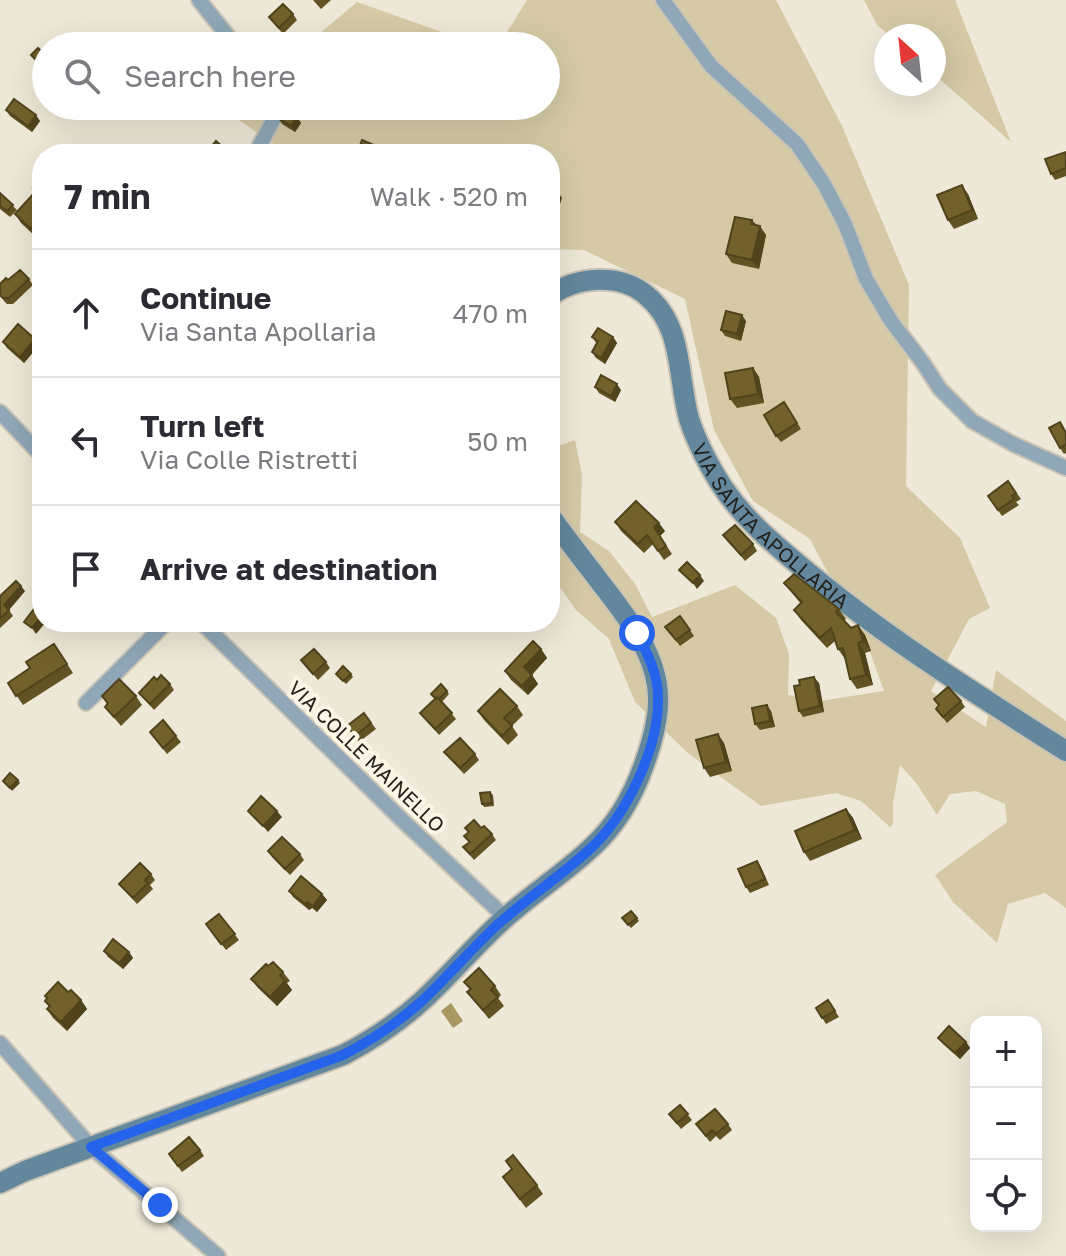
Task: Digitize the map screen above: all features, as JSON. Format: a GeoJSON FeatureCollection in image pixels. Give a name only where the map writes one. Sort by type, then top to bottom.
{"type":"FeatureCollection","features":[{"type":"Feature","properties":{"kind":"street"},"geometry":{"type":"LineString","coordinates":[[199,0],[225,32]]}},
{"type":"Feature","properties":{"kind":"street"},"geometry":{"type":"LineString","coordinates":[[663,0],[711,66],[797,144],[824,184],[845,224],[866,279],[891,321],[940,389],[972,421],[1066,468]]}},
{"type":"Feature","properties":{"kind":"street"},"geometry":{"type":"LineString","coordinates":[[260,144],[273,120]]}},
{"type":"Feature","properties":{"kind":"street","name":"VIA SANTA APOLLARIA"},"geometry":{"type":"LineString","coordinates":[[560,290],[575,282],[602,280],[623,282],[645,294],[673,332],[690,421],[723,488],[745,517],[849,606],[944,674],[1066,751]]}},
{"type":"Feature","properties":{"kind":"street"},"geometry":{"type":"LineString","coordinates":[[0,412],[32,446]]}},
{"type":"Feature","properties":{"kind":"street"},"geometry":{"type":"LineString","coordinates":[[0,1183],[361,1046],[424,999],[506,918],[591,849],[610,827],[630,797],[651,742],[659,698],[655,674],[637,633],[560,529]]}},
{"type":"Feature","properties":{"kind":"street"},"geometry":{"type":"LineString","coordinates":[[86,703],[157,632]]}},
{"type":"Feature","properties":{"kind":"street","name":"VIA COLLE MAINELLO"},"geometry":{"type":"LineString","coordinates":[[211,632],[506,918]]}},
{"type":"Feature","properties":{"kind":"street"},"geometry":{"type":"LineString","coordinates":[[0,1043],[91,1147],[218,1256]]}},
{"type":"Feature","properties":{"kind":"shaded area"},"geometry":{"type":"Polygon","coordinates":[[[527,0],[776,0],[842,126],[909,285],[906,486],[960,538],[990,608],[969,619],[931,691],[986,727],[996,670],[1066,721],[1066,908],[1045,893],[1008,904],[997,943],[953,902],[935,875],[1007,822],[1005,804],[976,791],[950,794],[937,815],[900,765],[893,803],[893,824],[890,827],[861,801],[836,793],[761,806],[689,754],[635,702],[609,639],[576,610],[560,587],[560,445],[575,440],[582,476],[580,532],[609,551],[635,584],[652,617],[735,585],[776,618],[789,654],[788,695],[820,701],[884,691],[871,655],[810,539],[753,501],[714,430],[685,299],[584,250],[560,249],[560,144],[274,144],[239,120],[560,120],[560,32],[507,32],[527,0]]]}},
{"type":"Feature","properties":{"kind":"shaded area"},"geometry":{"type":"Polygon","coordinates":[[[864,0],[955,0],[1011,142],[946,85],[946,24],[876,24],[864,0]]]}},
{"type":"Feature","properties":{"kind":"shaded area"},"geometry":{"type":"Polygon","coordinates":[[[357,2],[442,32],[322,32],[357,2]]]}},
{"type":"Feature","properties":{"kind":"shaded area"},"geometry":{"type":"Polygon","coordinates":[[[451,1003],[463,1021],[453,1028],[441,1011],[451,1003]]]}},
{"type":"Feature","properties":{"kind":"building"},"geometry":{"type":"Polygon","coordinates":[[[283,4],[293,14],[279,28],[269,17],[283,4]]]}},
{"type":"Feature","properties":{"kind":"building"},"geometry":{"type":"Polygon","coordinates":[[[14,99],[32,112],[32,120],[28,126],[6,110],[14,99]]]}},
{"type":"Feature","properties":{"kind":"building"},"geometry":{"type":"Polygon","coordinates":[[[281,120],[295,120],[291,126],[281,120]]]}},
{"type":"Feature","properties":{"kind":"building"},"geometry":{"type":"Polygon","coordinates":[[[1066,152],[1066,168],[1051,174],[1045,159],[1066,152]]]}},
{"type":"Feature","properties":{"kind":"building"},"geometry":{"type":"Polygon","coordinates":[[[962,185],[972,210],[948,220],[937,195],[962,185]]]}},
{"type":"Feature","properties":{"kind":"building"},"geometry":{"type":"Polygon","coordinates":[[[0,193],[13,205],[7,211],[0,206],[0,193]]]}},
{"type":"Feature","properties":{"kind":"building"},"geometry":{"type":"Polygon","coordinates":[[[32,195],[32,228],[15,214],[32,195]]]}},
{"type":"Feature","properties":{"kind":"building"},"geometry":{"type":"Polygon","coordinates":[[[735,217],[752,220],[751,224],[760,226],[752,260],[726,254],[735,217]]]}},
{"type":"Feature","properties":{"kind":"building"},"geometry":{"type":"Polygon","coordinates":[[[20,270],[29,279],[9,298],[3,298],[0,284],[20,270]]]}},
{"type":"Feature","properties":{"kind":"building"},"geometry":{"type":"Polygon","coordinates":[[[726,311],[742,315],[737,334],[721,330],[726,311]]]}},
{"type":"Feature","properties":{"kind":"building"},"geometry":{"type":"Polygon","coordinates":[[[18,324],[32,336],[32,343],[20,357],[3,342],[18,324]]]}},
{"type":"Feature","properties":{"kind":"building"},"geometry":{"type":"Polygon","coordinates":[[[598,328],[613,337],[601,358],[592,352],[598,341],[592,337],[598,328]]]}},
{"type":"Feature","properties":{"kind":"building"},"geometry":{"type":"Polygon","coordinates":[[[753,368],[758,394],[730,399],[725,373],[753,368]]]}},
{"type":"Feature","properties":{"kind":"building"},"geometry":{"type":"Polygon","coordinates":[[[601,375],[617,384],[611,396],[595,387],[601,375]]]}},
{"type":"Feature","properties":{"kind":"building"},"geometry":{"type":"Polygon","coordinates":[[[784,402],[797,423],[776,436],[764,415],[784,402]]]}},
{"type":"Feature","properties":{"kind":"building"},"geometry":{"type":"Polygon","coordinates":[[[1060,422],[1066,433],[1066,444],[1060,448],[1049,428],[1060,422]]]}},
{"type":"Feature","properties":{"kind":"building"},"geometry":{"type":"Polygon","coordinates":[[[1008,481],[1016,493],[1012,496],[1014,499],[998,510],[988,496],[1008,481]]]}},
{"type":"Feature","properties":{"kind":"building"},"geometry":{"type":"Polygon","coordinates":[[[636,501],[659,523],[654,527],[666,546],[658,551],[647,535],[638,544],[615,522],[636,501]]]}},
{"type":"Feature","properties":{"kind":"building"},"geometry":{"type":"Polygon","coordinates":[[[735,525],[753,544],[741,555],[723,535],[735,525]]]}},
{"type":"Feature","properties":{"kind":"building"},"geometry":{"type":"Polygon","coordinates":[[[687,562],[700,575],[693,583],[679,570],[687,562]]]}},
{"type":"Feature","properties":{"kind":"building"},"geometry":{"type":"Polygon","coordinates":[[[794,574],[839,609],[836,612],[851,628],[858,625],[863,641],[858,643],[866,675],[850,679],[843,648],[838,649],[831,628],[820,638],[794,610],[802,602],[784,583],[794,574]]]}},
{"type":"Feature","properties":{"kind":"building"},"geometry":{"type":"Polygon","coordinates":[[[16,581],[21,586],[4,605],[9,610],[0,619],[0,596],[16,581]]]}},
{"type":"Feature","properties":{"kind":"building"},"geometry":{"type":"Polygon","coordinates":[[[32,612],[32,628],[24,622],[32,612]]]}},
{"type":"Feature","properties":{"kind":"building"},"geometry":{"type":"Polygon","coordinates":[[[680,616],[690,630],[676,640],[665,627],[680,616]]]}},
{"type":"Feature","properties":{"kind":"building"},"geometry":{"type":"Polygon","coordinates":[[[533,641],[541,649],[524,667],[532,675],[522,686],[505,671],[533,641]]]}},
{"type":"Feature","properties":{"kind":"building"},"geometry":{"type":"Polygon","coordinates":[[[54,644],[67,664],[16,696],[8,683],[30,668],[26,662],[54,644]]]}},
{"type":"Feature","properties":{"kind":"building"},"geometry":{"type":"Polygon","coordinates":[[[314,649],[326,662],[313,674],[301,660],[314,649]]]}},
{"type":"Feature","properties":{"kind":"building"},"geometry":{"type":"Polygon","coordinates":[[[343,666],[351,674],[343,681],[336,674],[343,666]]]}},
{"type":"Feature","properties":{"kind":"building"},"geometry":{"type":"Polygon","coordinates":[[[161,675],[170,684],[150,704],[139,693],[154,677],[157,680],[161,675]]]}},
{"type":"Feature","properties":{"kind":"building"},"geometry":{"type":"Polygon","coordinates":[[[814,677],[820,706],[799,711],[794,686],[800,685],[799,680],[814,677]]]}},
{"type":"Feature","properties":{"kind":"building"},"geometry":{"type":"Polygon","coordinates":[[[119,679],[136,696],[114,717],[105,707],[108,703],[102,696],[119,679]]]}},
{"type":"Feature","properties":{"kind":"building"},"geometry":{"type":"Polygon","coordinates":[[[441,684],[447,691],[436,699],[431,694],[441,684]]]}},
{"type":"Feature","properties":{"kind":"building"},"geometry":{"type":"Polygon","coordinates":[[[948,687],[961,701],[943,717],[936,709],[939,705],[934,699],[948,687]]]}},
{"type":"Feature","properties":{"kind":"building"},"geometry":{"type":"Polygon","coordinates":[[[500,689],[517,706],[504,718],[512,726],[502,736],[478,711],[500,689]]]}},
{"type":"Feature","properties":{"kind":"building"},"geometry":{"type":"Polygon","coordinates":[[[437,697],[452,713],[435,729],[420,713],[437,697]]]}},
{"type":"Feature","properties":{"kind":"building"},"geometry":{"type":"Polygon","coordinates":[[[767,705],[770,721],[755,724],[752,708],[767,705]]]}},
{"type":"Feature","properties":{"kind":"building"},"geometry":{"type":"Polygon","coordinates":[[[364,713],[371,723],[355,736],[347,726],[364,713]]]}},
{"type":"Feature","properties":{"kind":"building"},"geometry":{"type":"Polygon","coordinates":[[[163,720],[176,736],[163,748],[150,732],[163,720]]]}},
{"type":"Feature","properties":{"kind":"building"},"geometry":{"type":"Polygon","coordinates":[[[718,734],[726,762],[704,768],[696,740],[718,734]]]}},
{"type":"Feature","properties":{"kind":"building"},"geometry":{"type":"Polygon","coordinates":[[[460,738],[475,754],[460,768],[444,752],[460,738]]]}},
{"type":"Feature","properties":{"kind":"building"},"geometry":{"type":"Polygon","coordinates":[[[10,773],[18,780],[10,788],[3,781],[10,773]]]}},
{"type":"Feature","properties":{"kind":"building"},"geometry":{"type":"Polygon","coordinates":[[[490,792],[492,803],[482,804],[480,793],[490,792]]]}},
{"type":"Feature","properties":{"kind":"building"},"geometry":{"type":"Polygon","coordinates":[[[261,796],[277,811],[263,826],[248,811],[261,796]]]}},
{"type":"Feature","properties":{"kind":"building"},"geometry":{"type":"Polygon","coordinates":[[[846,809],[855,830],[804,852],[795,831],[846,809]]]}},
{"type":"Feature","properties":{"kind":"building"},"geometry":{"type":"Polygon","coordinates":[[[474,820],[492,834],[470,854],[463,847],[470,842],[464,836],[469,832],[465,828],[474,820]]]}},
{"type":"Feature","properties":{"kind":"building"},"geometry":{"type":"Polygon","coordinates":[[[282,837],[300,854],[285,869],[268,851],[282,837]]]}},
{"type":"Feature","properties":{"kind":"building"},"geometry":{"type":"Polygon","coordinates":[[[757,861],[765,879],[746,887],[738,869],[757,861]]]}},
{"type":"Feature","properties":{"kind":"building"},"geometry":{"type":"Polygon","coordinates":[[[140,863],[151,874],[145,880],[148,883],[133,898],[119,884],[140,863]]]}},
{"type":"Feature","properties":{"kind":"building"},"geometry":{"type":"Polygon","coordinates":[[[301,876],[322,894],[313,906],[307,902],[305,904],[289,891],[301,876]]]}},
{"type":"Feature","properties":{"kind":"building"},"geometry":{"type":"Polygon","coordinates":[[[631,911],[637,918],[628,925],[622,918],[631,911]]]}},
{"type":"Feature","properties":{"kind":"building"},"geometry":{"type":"Polygon","coordinates":[[[219,914],[235,934],[221,944],[206,924],[219,914]]]}},
{"type":"Feature","properties":{"kind":"building"},"geometry":{"type":"Polygon","coordinates":[[[113,939],[129,952],[119,963],[104,951],[113,939]]]}},
{"type":"Feature","properties":{"kind":"building"},"geometry":{"type":"Polygon","coordinates":[[[273,962],[283,972],[280,976],[285,981],[270,997],[251,979],[266,964],[268,966],[273,962]]]}},
{"type":"Feature","properties":{"kind":"building"},"geometry":{"type":"Polygon","coordinates":[[[479,968],[495,986],[491,990],[498,997],[483,1010],[467,992],[471,989],[464,982],[479,968]]]}},
{"type":"Feature","properties":{"kind":"building"},"geometry":{"type":"Polygon","coordinates":[[[58,982],[81,1000],[61,1022],[47,1009],[50,1006],[45,1001],[45,996],[58,982]]]}},
{"type":"Feature","properties":{"kind":"building"},"geometry":{"type":"Polygon","coordinates":[[[828,1000],[835,1011],[822,1018],[816,1008],[828,1000]]]}},
{"type":"Feature","properties":{"kind":"building"},"geometry":{"type":"Polygon","coordinates":[[[949,1026],[966,1042],[955,1053],[938,1038],[949,1026]]]}},
{"type":"Feature","properties":{"kind":"building"},"geometry":{"type":"Polygon","coordinates":[[[680,1105],[688,1114],[677,1123],[669,1114],[680,1105]]]}},
{"type":"Feature","properties":{"kind":"building"},"geometry":{"type":"Polygon","coordinates":[[[715,1109],[728,1124],[716,1134],[712,1130],[706,1136],[696,1124],[715,1109]]]}},
{"type":"Feature","properties":{"kind":"building"},"geometry":{"type":"Polygon","coordinates":[[[189,1137],[200,1150],[178,1166],[169,1154],[189,1137]]]}},
{"type":"Feature","properties":{"kind":"building"},"geometry":{"type":"Polygon","coordinates":[[[513,1155],[537,1185],[520,1199],[503,1177],[512,1169],[506,1161],[513,1155]]]}},
{"type":"Feature","properties":{"kind":"route"},"geometry":{"type":"LineString","coordinates":[[160,1205],[91,1147],[343,1055],[378,1036],[424,999],[494,928],[591,849],[610,827],[630,797],[643,768],[658,708],[655,674],[637,633]]}}]}
